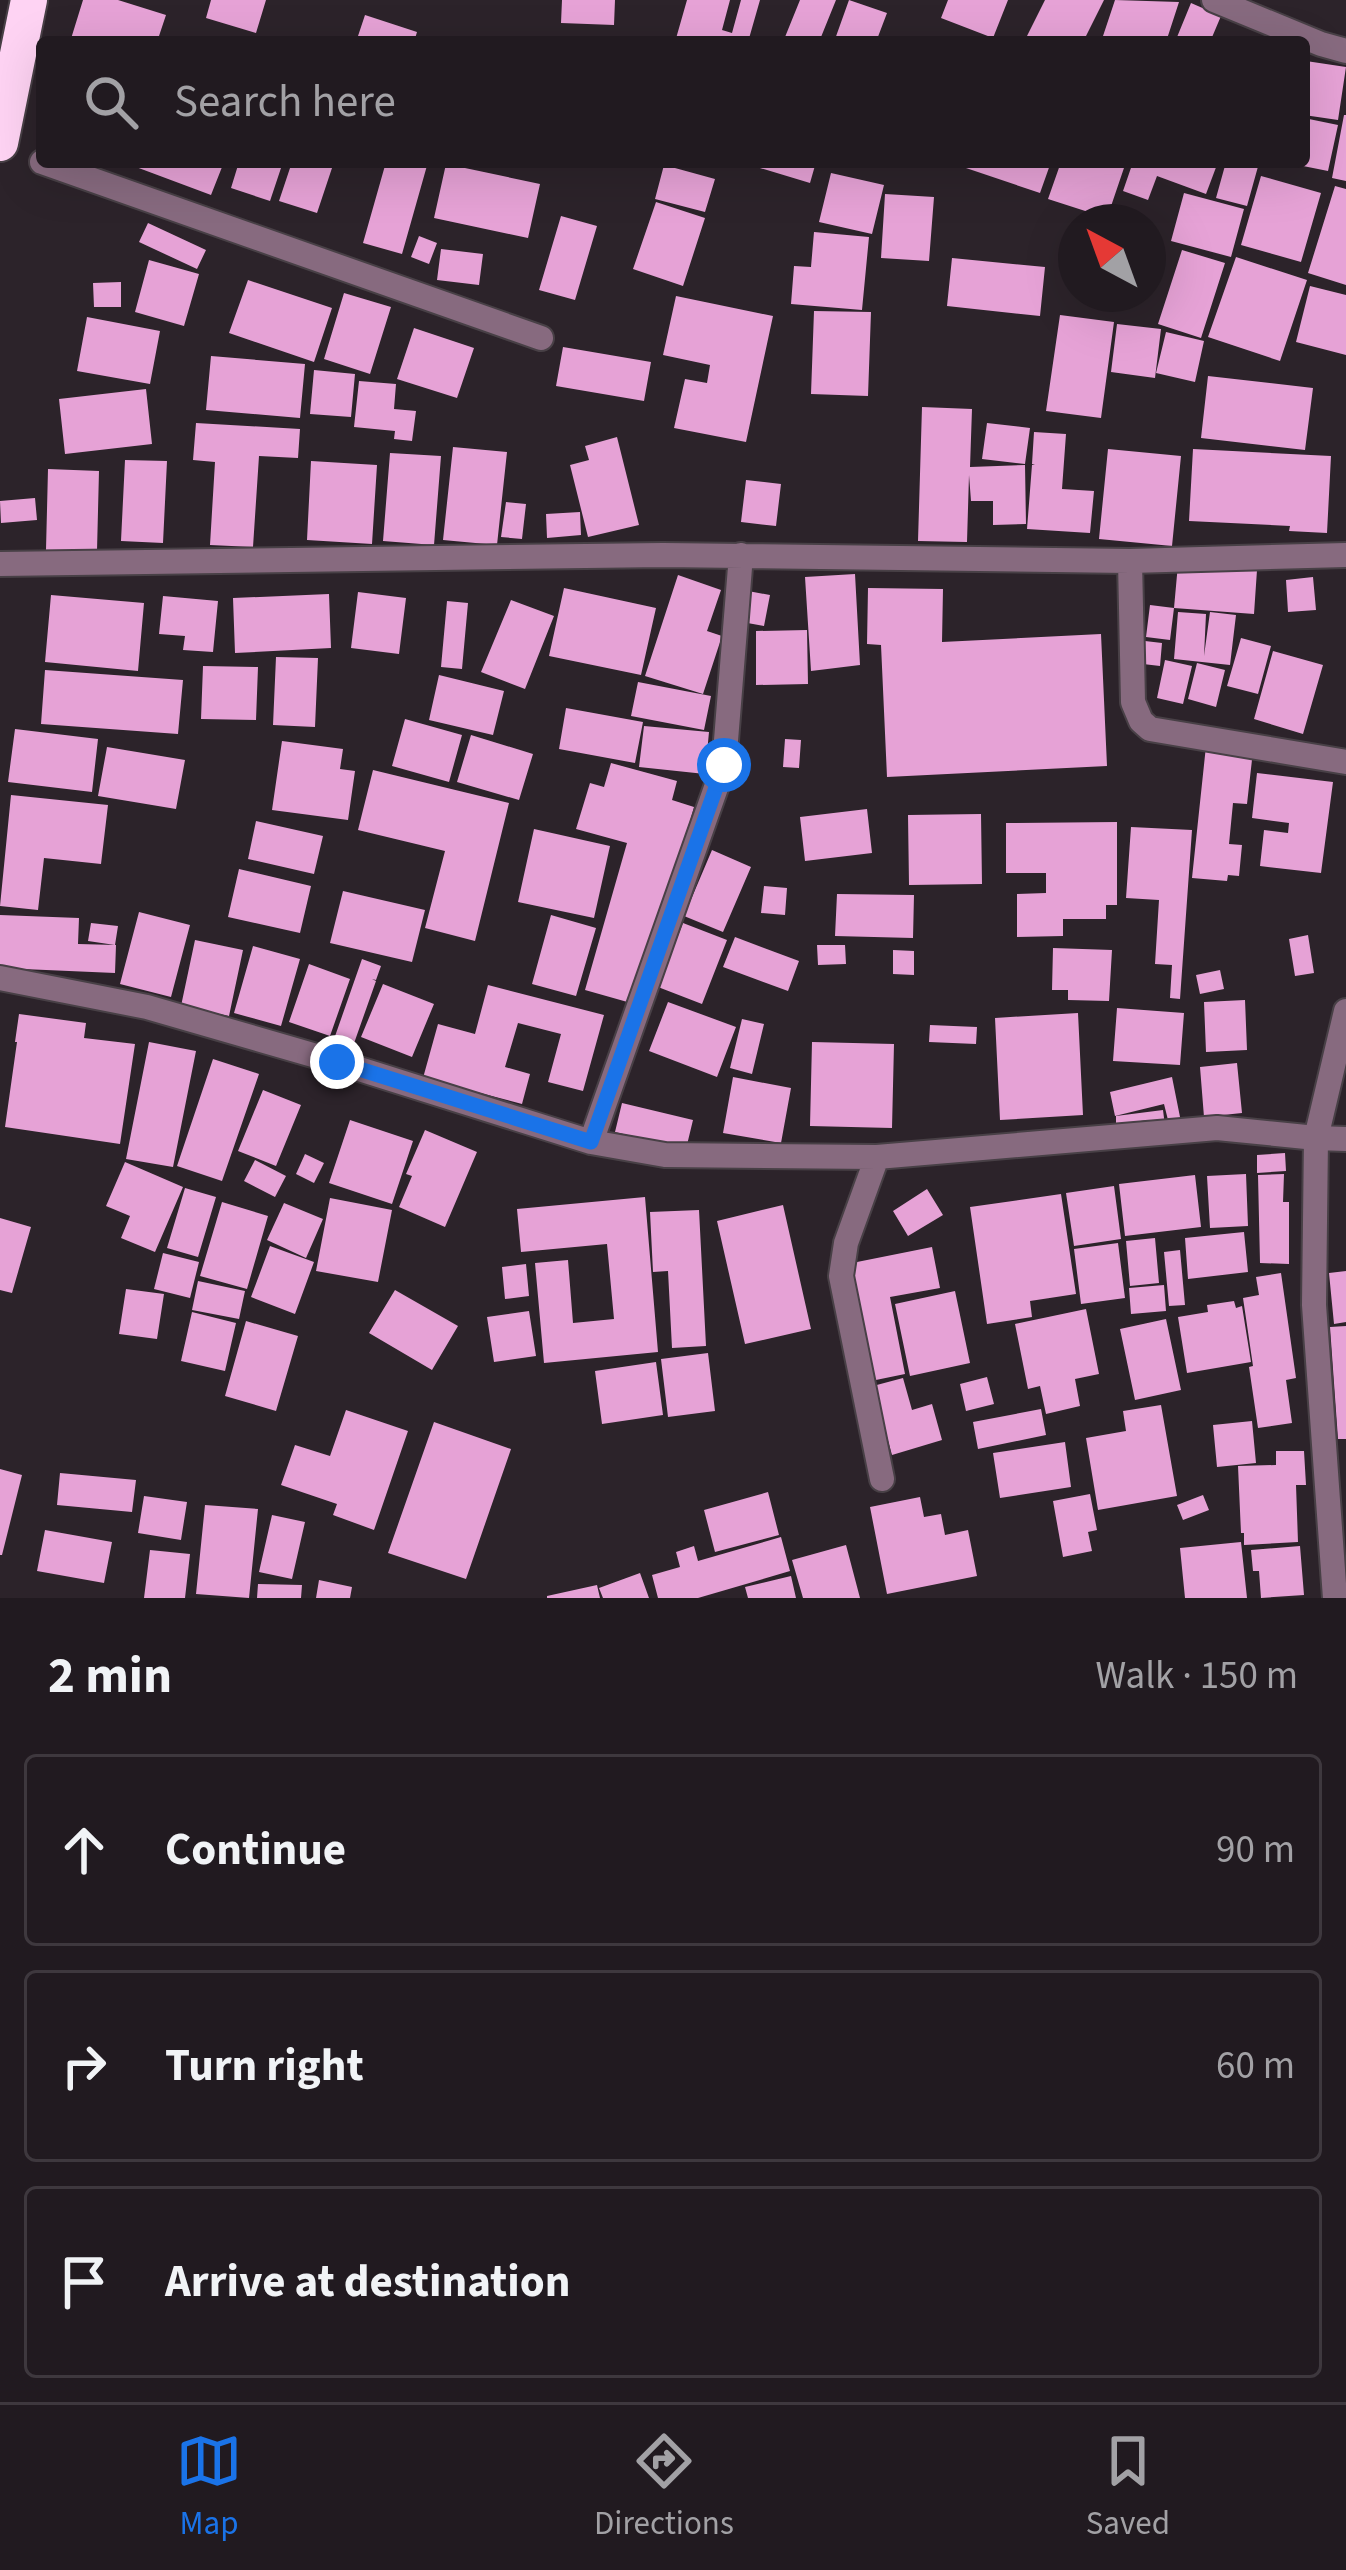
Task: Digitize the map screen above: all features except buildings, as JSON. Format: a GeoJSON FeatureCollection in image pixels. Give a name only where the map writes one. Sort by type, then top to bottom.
{"type":"FeatureCollection","features":[{"type":"Feature","properties":{"kind":"highway"},"geometry":{"type":"LineString","coordinates":[[0,145],[29,0]]}},
{"type":"Feature","properties":{"kind":"street"},"geometry":{"type":"LineString","coordinates":[[1214,0],[1302,36]]}},
{"type":"Feature","properties":{"kind":"street"},"geometry":{"type":"LineString","coordinates":[[1310,39],[1346,51]]}},
{"type":"Feature","properties":{"kind":"street"},"geometry":{"type":"LineString","coordinates":[[0,145],[36,160]]}},
{"type":"Feature","properties":{"kind":"street"},"geometry":{"type":"LineString","coordinates":[[59,168],[541,338]]}},
{"type":"Feature","properties":{"kind":"street"},"geometry":{"type":"LineString","coordinates":[[591,1142],[724,765],[741,555]]}},
{"type":"Feature","properties":{"kind":"street"},"geometry":{"type":"LineString","coordinates":[[0,564],[741,555],[1130,561],[1346,555]]}},
{"type":"Feature","properties":{"kind":"street"},"geometry":{"type":"LineString","coordinates":[[1130,561],[1132,703],[1141,721],[1150,729],[1346,762]]}},
{"type":"Feature","properties":{"kind":"street"},"geometry":{"type":"LineString","coordinates":[[0,979],[147,1007],[591,1142],[665,1155],[877,1157],[1216,1128],[1346,1138]]}},
{"type":"Feature","properties":{"kind":"street"},"geometry":{"type":"LineString","coordinates":[[1335,1598],[1314,1305],[1316,1138],[1346,1011]]}},
{"type":"Feature","properties":{"kind":"street"},"geometry":{"type":"LineString","coordinates":[[877,1157],[846,1243],[841,1276],[882,1479]]}},
{"type":"Feature","properties":{"kind":"route"},"geometry":{"type":"LineString","coordinates":[[337,1062],[591,1142],[724,765]]}}]}
